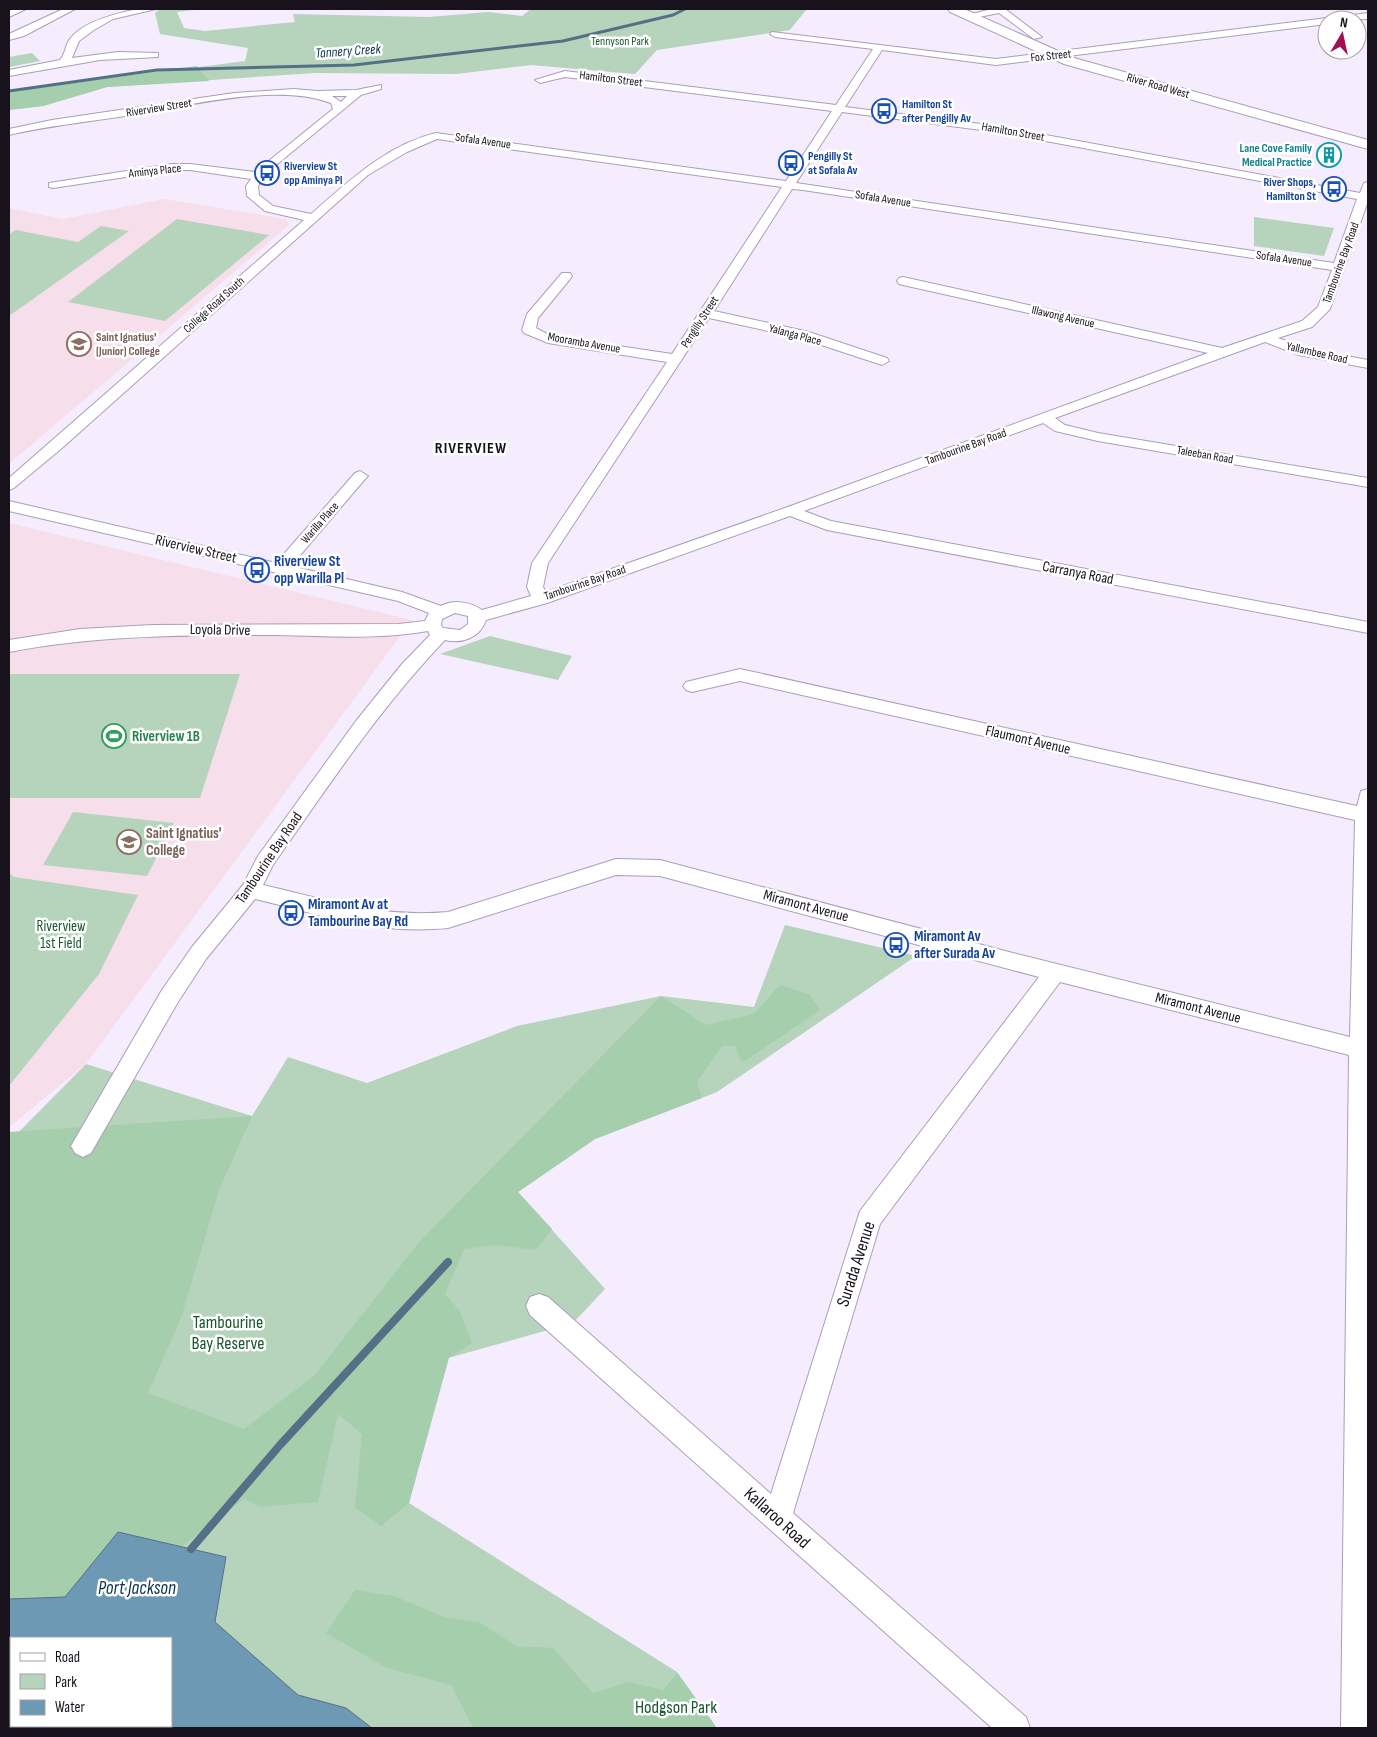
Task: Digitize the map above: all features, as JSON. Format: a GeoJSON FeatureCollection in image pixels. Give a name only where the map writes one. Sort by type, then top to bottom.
{"type":"FeatureCollection","features":[{"type":"Feature","properties":{"kind":"main road","name":"River Road West"},"geometry":{"type":"LineString","coordinates":[[954,9],[1054,56],[1368,145]]}},
{"type":"Feature","properties":{"kind":"street"},"geometry":{"type":"LineString","coordinates":[[9,14],[21,9]]}},
{"type":"Feature","properties":{"kind":"street"},"geometry":{"type":"LineString","coordinates":[[92,15],[110,17],[151,9]]}},
{"type":"Feature","properties":{"kind":"street"},"geometry":{"type":"LineString","coordinates":[[970,16],[999,9],[1037,37]]}},
{"type":"Feature","properties":{"kind":"street"},"geometry":{"type":"LineString","coordinates":[[9,37],[22,34],[73,10]]}},
{"type":"Feature","properties":{"kind":"street"},"geometry":{"type":"LineString","coordinates":[[63,63],[71,53],[74,40],[110,17]]}},
{"type":"Feature","properties":{"kind":"street","name":"Fox Street"},"geometry":{"type":"LineString","coordinates":[[775,34],[996,62],[1317,22]]}},
{"type":"Feature","properties":{"kind":"street","name":"Pengilly Street"},"geometry":{"type":"LineString","coordinates":[[541,599],[535,587],[540,563],[676,359],[838,107],[879,48]]}},
{"type":"Feature","properties":{"kind":"street"},"geometry":{"type":"LineString","coordinates":[[9,73],[86,57],[129,53],[155,56]]}},
{"type":"Feature","properties":{"kind":"street","name":"Hamilton Street"},"geometry":{"type":"LineString","coordinates":[[540,80],[556,74],[565,74],[838,107],[997,129],[1366,191]]}},
{"type":"Feature","properties":{"kind":"street","name":"Riverview Street"},"geometry":{"type":"LineString","coordinates":[[9,132],[252,94],[357,93],[377,87]]}},
{"type":"Feature","properties":{"kind":"street","name":"Riverview Street"},"geometry":{"type":"LineString","coordinates":[[309,93],[332,99],[338,105],[338,110]]}},
{"type":"Feature","properties":{"kind":"street","name":"Riverview Street"},"geometry":{"type":"LineString","coordinates":[[257,176],[357,93]]}},
{"type":"Feature","properties":{"kind":"street","name":"Sofala Avenue"},"geometry":{"type":"LineString","coordinates":[[428,138],[448,136],[1339,267]]}},
{"type":"Feature","properties":{"kind":"street","name":"College Road South"},"geometry":{"type":"LineString","coordinates":[[9,484],[57,445],[372,167],[428,138]]}},
{"type":"Feature","properties":{"kind":"street","name":"Aminya Place"},"geometry":{"type":"LineString","coordinates":[[53,185],[172,167],[190,167],[257,176]]}},
{"type":"Feature","properties":{"kind":"street"},"geometry":{"type":"LineString","coordinates":[[257,176],[252,191],[262,204],[279,212],[312,218]]}},
{"type":"Feature","properties":{"kind":"street","name":"Tambourine Bay Road"},"geometry":{"type":"LineString","coordinates":[[478,617],[541,599],[790,511],[1222,352],[1307,324],[1324,309],[1366,191]]}},
{"type":"Feature","properties":{"kind":"street","name":"Mooramba Avenue"},"geometry":{"type":"LineString","coordinates":[[566,276],[532,317],[529,330],[548,339],[676,359]]}},
{"type":"Feature","properties":{"kind":"street","name":"Illawong Avenue"},"geometry":{"type":"LineString","coordinates":[[903,281],[1222,352]]}},
{"type":"Feature","properties":{"kind":"street","name":"Yalanga Place"},"geometry":{"type":"LineString","coordinates":[[706,313],[804,335],[882,361]]}},
{"type":"Feature","properties":{"kind":"street","name":"Yallambee Road"},"geometry":{"type":"LineString","coordinates":[[1267,338],[1306,352],[1368,364]]}},
{"type":"Feature","properties":{"kind":"street","name":"Taleeban Road"},"geometry":{"type":"LineString","coordinates":[[1045,418],[1060,428],[1098,438],[1368,483]]}},
{"type":"Feature","properties":{"kind":"street","name":"Warilla Place"},"geometry":{"type":"LineString","coordinates":[[280,569],[360,476]]}},
{"type":"Feature","properties":{"kind":"street","name":"Riverview Street"},"geometry":{"type":"LineString","coordinates":[[9,506],[419,601],[438,624]]}},
{"type":"Feature","properties":{"kind":"street","name":"Carranya Road"},"geometry":{"type":"LineString","coordinates":[[790,511],[827,525],[1368,628]]}},
{"type":"Feature","properties":{"kind":"street"},"geometry":{"type":"LineString","coordinates":[[452,608],[465,608],[478,617],[476,626],[468,633],[454,636],[438,624],[452,608]]}},
{"type":"Feature","properties":{"kind":"street","name":"Tambourine Bay Road"},"geometry":{"type":"LineString","coordinates":[[83,1146],[170,996],[199,953],[251,890],[265,861],[362,725],[408,668],[438,624]]}},
{"type":"Feature","properties":{"kind":"street","name":"Loyola Drive"},"geometry":{"type":"LineString","coordinates":[[9,646],[92,633],[148,630],[369,630],[438,624]]}},
{"type":"Feature","properties":{"kind":"street","name":"Flaumont Avenue"},"geometry":{"type":"LineString","coordinates":[[692,686],[740,675],[1366,806]]}},
{"type":"Feature","properties":{"kind":"street"},"geometry":{"type":"LineString","coordinates":[[1356,1728],[1360,1049],[1366,806]]}},
{"type":"Feature","properties":{"kind":"street","name":"Miramont Avenue"},"geometry":{"type":"LineString","coordinates":[[251,890],[354,918],[404,924],[423,924],[448,920],[616,867],[660,868],[1055,972],[1360,1049]]}},
{"type":"Feature","properties":{"kind":"street","name":"Surada Avenue"},"geometry":{"type":"LineString","coordinates":[[774,1516],[781,1508],[869,1219],[1055,972]]}},
{"type":"Feature","properties":{"kind":"street","name":"Kallaroo Road"},"geometry":{"type":"LineString","coordinates":[[540,1306],[774,1516],[1015,1728]]}},
{"type":"Feature","properties":{"kind":"shaded area","name":"Saint Ignatius' (Junior) College"},"geometry":{"type":"Polygon","coordinates":[[[164,199],[286,219],[289,225],[9,464],[9,208],[63,219],[164,199]]]}},
{"type":"Feature","properties":{"kind":"shaded area","name":"Saint Ignatius' College"},"geometry":{"type":"Polygon","coordinates":[[[9,523],[412,620],[86,1064],[9,1127],[9,523]]]}},
{"type":"Feature","properties":{"kind":"green space","name":"Tennyson Park"},"geometry":{"type":"Polygon","coordinates":[[[160,9],[203,9],[177,12],[184,28],[205,31],[295,22],[293,14],[429,17],[488,12],[522,16],[531,9],[915,9],[806,10],[790,30],[657,50],[635,74],[531,65],[456,74],[315,73],[107,87],[43,106],[9,110],[9,92],[245,61],[248,48],[160,34],[155,13],[160,9]]]}},
{"type":"Feature","properties":{"kind":"green space"},"geometry":{"type":"Polygon","coordinates":[[[32,53],[40,61],[9,67],[9,57],[32,53]]]}},
{"type":"Feature","properties":{"kind":"green space"},"geometry":{"type":"Polygon","coordinates":[[[197,66],[209,81],[107,87],[43,106],[9,110],[9,92],[197,66]]]}},
{"type":"Feature","properties":{"kind":"green space"},"geometry":{"type":"Polygon","coordinates":[[[1254,217],[1334,228],[1324,256],[1254,246],[1254,217]]]}},
{"type":"Feature","properties":{"kind":"green space"},"geometry":{"type":"Polygon","coordinates":[[[177,219],[269,235],[165,321],[68,302],[177,219]]]}},
{"type":"Feature","properties":{"kind":"green space"},"geometry":{"type":"Polygon","coordinates":[[[101,226],[129,231],[9,316],[9,234],[16,230],[78,242],[101,226]]]}},
{"type":"Feature","properties":{"kind":"green space"},"geometry":{"type":"Polygon","coordinates":[[[490,636],[572,656],[558,680],[440,654],[490,636]]]}},
{"type":"Feature","properties":{"kind":"green space","name":"Riverview 1B"},"geometry":{"type":"Polygon","coordinates":[[[9,674],[240,674],[200,798],[9,798],[9,674]]]}},
{"type":"Feature","properties":{"kind":"green space"},"geometry":{"type":"Polygon","coordinates":[[[73,812],[174,823],[147,876],[43,865],[73,812]]]}},
{"type":"Feature","properties":{"kind":"green space","name":"Riverview 1st Field"},"geometry":{"type":"Polygon","coordinates":[[[9,873],[14,877],[138,895],[99,974],[9,1086],[9,873]]]}},
{"type":"Feature","properties":{"kind":"green space","name":"Tambourine Bay Reserve"},"geometry":{"type":"Polygon","coordinates":[[[785,925],[916,956],[717,1092],[595,1139],[518,1192],[605,1289],[573,1323],[448,1358],[409,1503],[677,1672],[634,1728],[372,1728],[346,1708],[298,1695],[215,1622],[226,1557],[118,1532],[65,1597],[9,1599],[9,1142],[86,1064],[252,1116],[288,1057],[367,1083],[517,1026],[661,996],[754,1007],[785,925]]]}},
{"type":"Feature","properties":{"kind":"green space"},"geometry":{"type":"Polygon","coordinates":[[[780,985],[809,994],[820,1010],[742,1063],[735,1046],[722,1046],[697,1082],[702,1098],[595,1139],[518,1192],[552,1229],[536,1250],[496,1245],[464,1249],[445,1294],[459,1310],[472,1343],[449,1358],[409,1503],[381,1526],[355,1507],[362,1434],[338,1414],[318,1502],[260,1507],[244,1499],[182,1546],[118,1532],[65,1597],[9,1599],[9,1132],[252,1116],[219,1190],[181,1318],[148,1393],[244,1429],[314,1376],[420,1241],[661,996],[706,1025],[754,1014],[780,985]]]}},
{"type":"Feature","properties":{"kind":"green space","name":"Hodgson Park"},"geometry":{"type":"Polygon","coordinates":[[[355,1590],[394,1596],[447,1618],[479,1622],[516,1646],[553,1648],[593,1693],[628,1682],[663,1690],[677,1672],[717,1728],[473,1728],[451,1685],[387,1668],[326,1633],[355,1590]]]}},
{"type":"Feature","properties":{"kind":"water","name":"Port Jackson"},"geometry":{"type":"Polygon","coordinates":[[[118,1532],[226,1557],[215,1622],[298,1695],[346,1708],[372,1728],[9,1728],[9,1599],[65,1597],[118,1532]]]}},
{"type":"Feature","properties":{"kind":"waterway","name":"Tannery Creek"},"geometry":{"type":"LineString","coordinates":[[9,91],[157,70],[354,65],[563,41],[673,15],[685,9]]}},
{"type":"Feature","properties":{"kind":"waterway"},"geometry":{"type":"LineString","coordinates":[[191,1549],[280,1445],[448,1262]]}},
{"type":"Feature","properties":{"kind":"place","name":"Hamilton St after Pengilly Av"},"geometry":{"type":"Point","coordinates":[884,111]}},
{"type":"Feature","properties":{"kind":"place","name":"Lane Cove Family Medical Practice"},"geometry":{"type":"Point","coordinates":[1329,155]}},
{"type":"Feature","properties":{"kind":"place","name":"Pengilly St at Sofala Av"},"geometry":{"type":"Point","coordinates":[791,163]}},
{"type":"Feature","properties":{"kind":"place","name":"Riverview St opp Aminya Pl"},"geometry":{"type":"Point","coordinates":[267,173]}},
{"type":"Feature","properties":{"kind":"place","name":"River Shops, Hamilton St"},"geometry":{"type":"Point","coordinates":[1334,189]}},
{"type":"Feature","properties":{"kind":"place","name":"Saint Ignatius' (Junior) College"},"geometry":{"type":"Point","coordinates":[79,344]}},
{"type":"Feature","properties":{"kind":"place","name":"Riverview St opp Warilla Pl"},"geometry":{"type":"Point","coordinates":[257,570]}},
{"type":"Feature","properties":{"kind":"place","name":"Riverview 1B"},"geometry":{"type":"Point","coordinates":[114,736]}},
{"type":"Feature","properties":{"kind":"place","name":"Saint Ignatius' College"},"geometry":{"type":"Point","coordinates":[129,842]}},
{"type":"Feature","properties":{"kind":"place","name":"Miramont Av at Tambourine Bay Rd"},"geometry":{"type":"Point","coordinates":[291,913]}},
{"type":"Feature","properties":{"kind":"place","name":"Miramont Av after Surada Av"},"geometry":{"type":"Point","coordinates":[896,945]}},
{"type":"Feature","properties":{"kind":"district","name":"RIVERVIEW"},"geometry":{"type":"Point","coordinates":[471,448]}}]}
